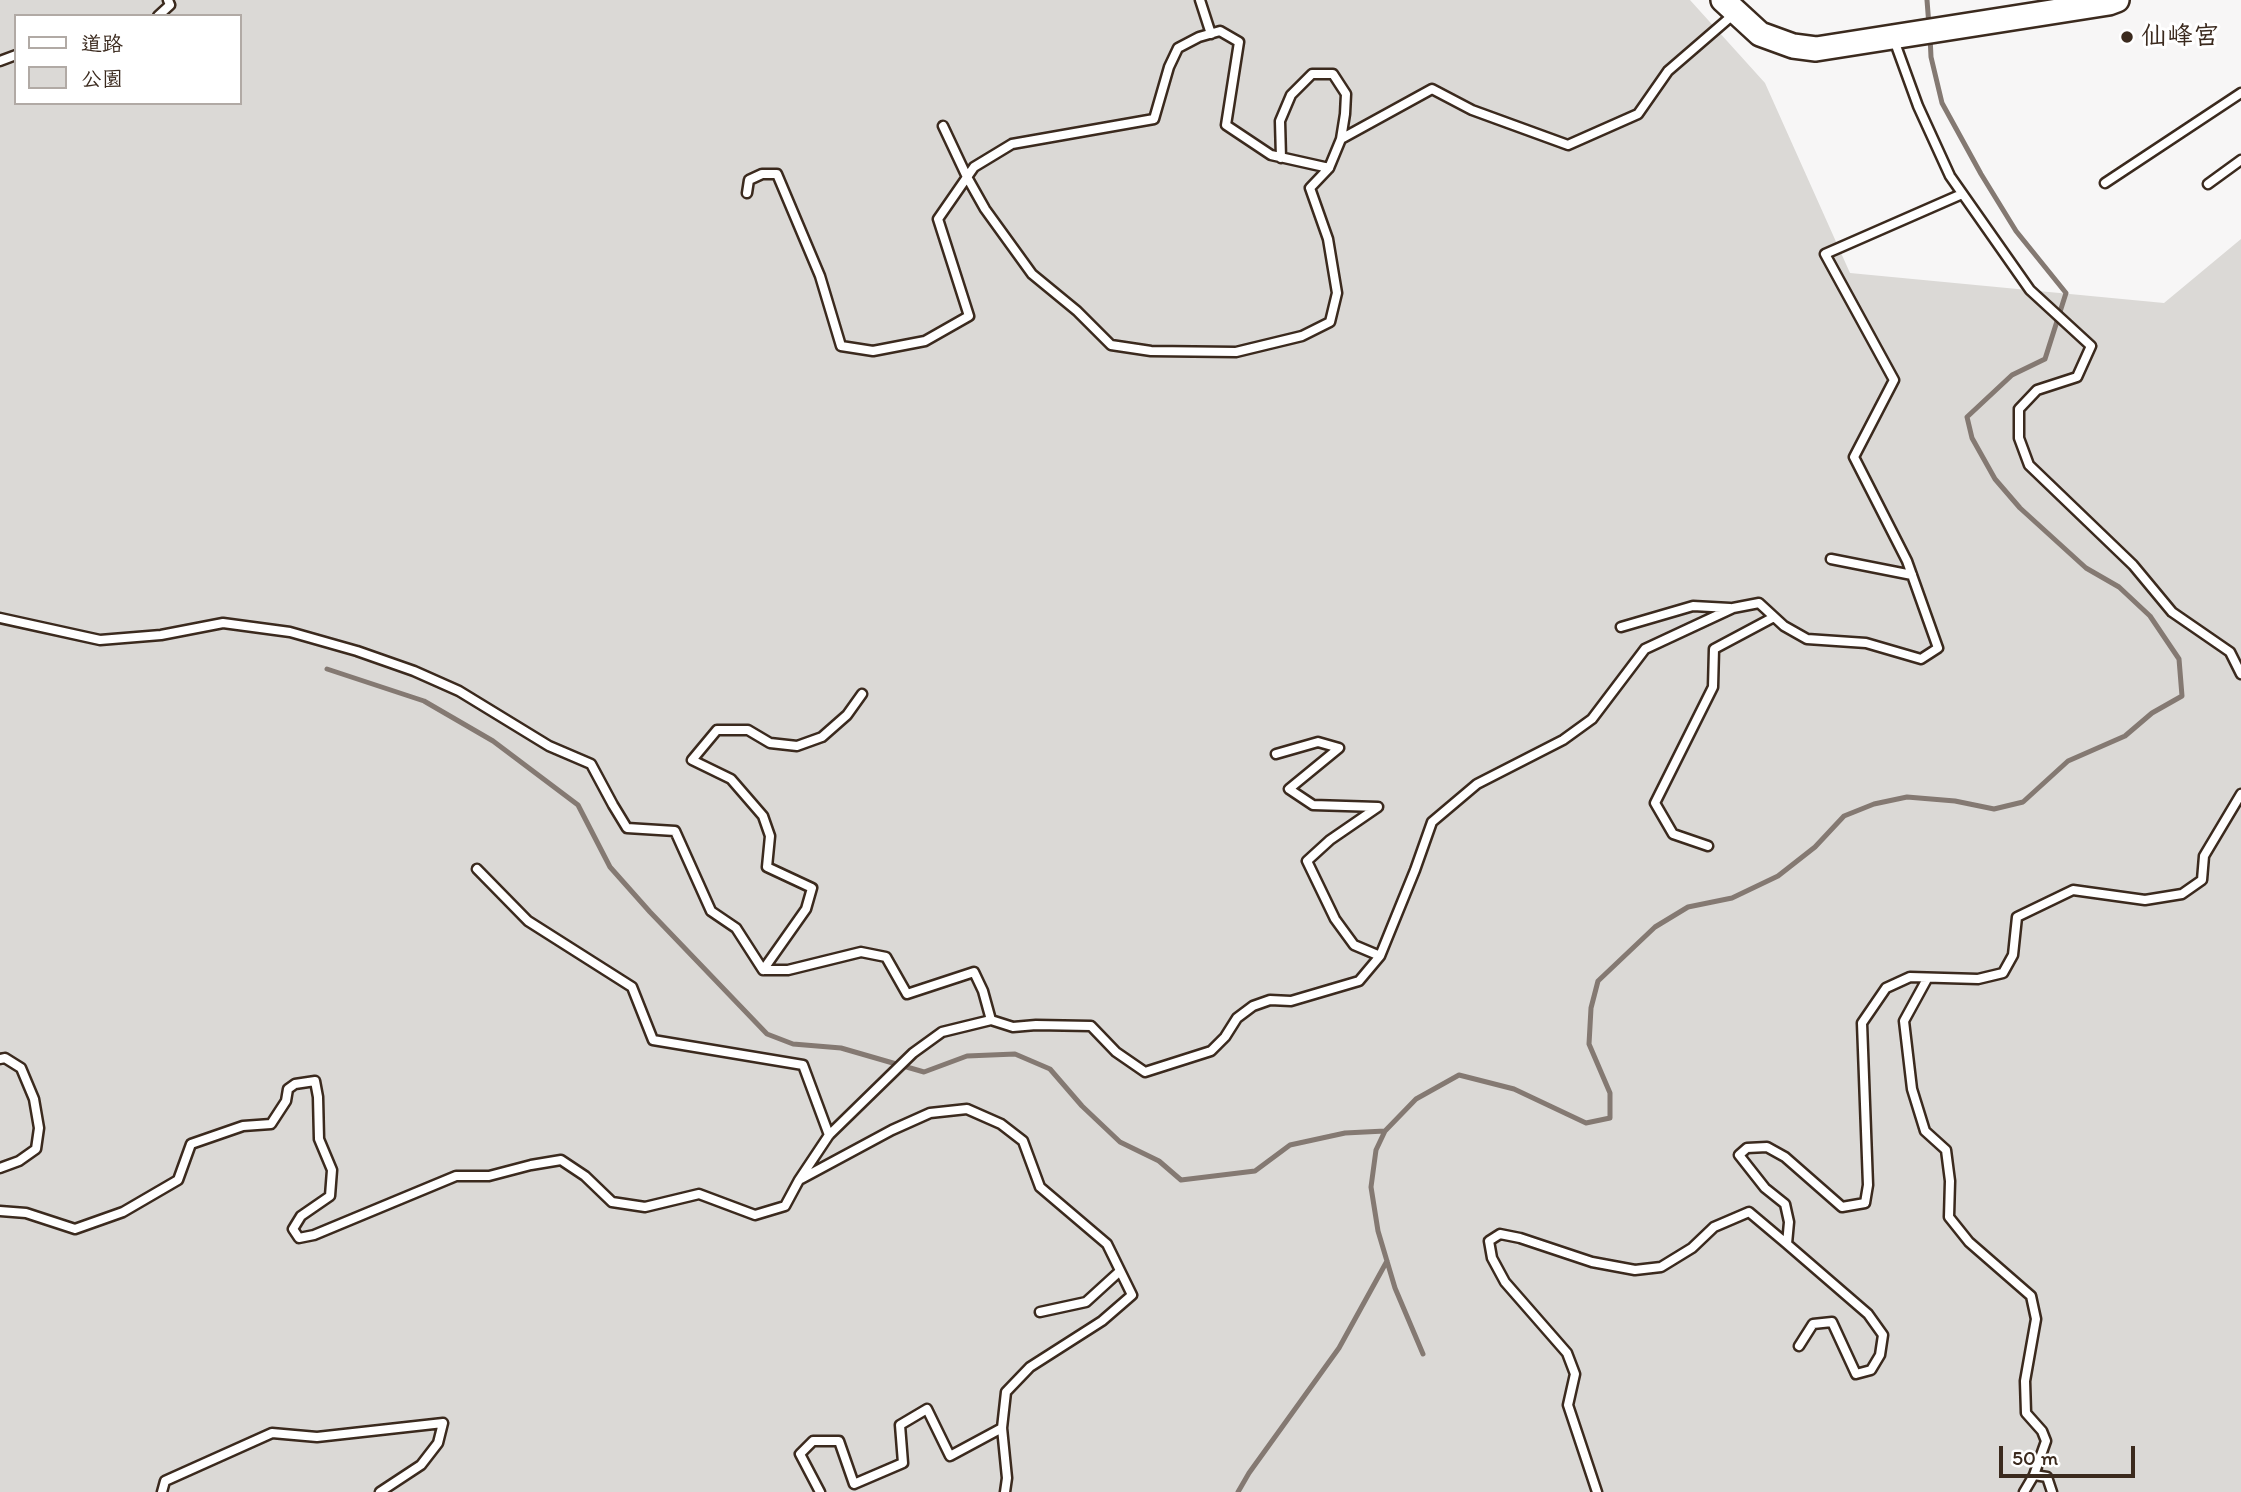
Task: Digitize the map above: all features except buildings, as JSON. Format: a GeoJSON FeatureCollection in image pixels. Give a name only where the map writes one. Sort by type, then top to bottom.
{"type":"FeatureCollection","features":[{"type":"Feature","properties":{"kind":"street"},"geometry":{"type":"LineString","coordinates":[[1730,6],[1760,34],[1793,46],[1816,49],[2109,4],[2117,0]]}},
{"type":"Feature","properties":{"kind":"lane"},"geometry":{"type":"LineString","coordinates":[[160,14],[170,5],[168,0]]}},
{"type":"Feature","properties":{"kind":"lane"},"geometry":{"type":"LineString","coordinates":[[1200,0],[1211,34]]}},
{"type":"Feature","properties":{"kind":"lane"},"geometry":{"type":"LineString","coordinates":[[1341,139],[1432,89],[1472,110],[1568,145],[1638,114],[1668,71],[1730,6]]}},
{"type":"Feature","properties":{"kind":"lane"},"geometry":{"type":"LineString","coordinates":[[747,193],[749,180],[762,174],[776,174],[820,276],[841,346],[873,351],[925,341],[969,316],[938,219],[974,167],[1012,144],[1154,119],[1169,67],[1178,48],[1211,34],[1220,31],[1239,43],[1226,125],[1271,155],[1329,168]]}},
{"type":"Feature","properties":{"kind":"lane"},"geometry":{"type":"LineString","coordinates":[[1893,37],[1918,106],[1962,194],[2030,290],[2091,346],[2077,377],[2037,390],[2019,409],[2019,438],[2029,465],[2133,565],[2172,612],[2230,652],[2241,674]]}},
{"type":"Feature","properties":{"kind":"lane"},"geometry":{"type":"LineString","coordinates":[[943,126],[985,209],[1032,274],[1077,311],[1111,345],[1151,351],[1236,352],[1302,336],[1330,322],[1337,293],[1328,239],[1310,188],[1329,168],[1341,139],[1346,94],[1332,74],[1312,74],[1291,95],[1280,121],[1281,158]]}},
{"type":"Feature","properties":{"kind":"lane"},"geometry":{"type":"LineString","coordinates":[[2105,183],[2241,93]]}},
{"type":"Feature","properties":{"kind":"lane"},"geometry":{"type":"LineString","coordinates":[[2208,184],[2241,160]]}},
{"type":"Feature","properties":{"kind":"lane"},"geometry":{"type":"LineString","coordinates":[[1620,627],[1693,606],[1733,608],[1759,603],[1784,626],[1807,639],[1867,643],[1921,659],[1938,648],[1907,561],[1854,457],[1894,380],[1825,254],[1962,194]]}},
{"type":"Feature","properties":{"kind":"lane"},"geometry":{"type":"LineString","coordinates":[[1831,559],[1912,575]]}},
{"type":"Feature","properties":{"kind":"lane"},"geometry":{"type":"LineString","coordinates":[[0,1211],[26,1213],[75,1229],[123,1212],[178,1180],[191,1144],[243,1126],[271,1124],[286,1101],[288,1089],[295,1084],[315,1081],[319,1139],[332,1170],[330,1196],[302,1216],[293,1229],[299,1238],[314,1235],[456,1176],[489,1176],[561,1160],[585,1176],[612,1202],[645,1207],[699,1195],[755,1215],[785,1206],[829,1135],[910,1056],[942,1032],[990,1020],[1013,1027],[1091,1026],[1116,1052],[1145,1072],[1211,1051],[1226,1037],[1237,1018],[1253,1006],[1270,1000],[1291,1001],[1359,981],[1380,956],[1432,822],[1478,784],[1563,740],[1592,719],[1645,649],[1733,608]]}},
{"type":"Feature","properties":{"kind":"lane"},"geometry":{"type":"LineString","coordinates":[[1708,846],[1673,834],[1655,803],[1713,687],[1714,649],[1774,617]]}},
{"type":"Feature","properties":{"kind":"lane"},"geometry":{"type":"LineString","coordinates":[[0,618],[100,640],[161,635],[223,623],[290,632],[414,671],[458,691],[549,746],[592,764],[627,828],[675,831],[711,911],[736,928],[763,970]]}},
{"type":"Feature","properties":{"kind":"lane"},"geometry":{"type":"LineString","coordinates":[[763,970],[806,909],[812,888],[767,867],[770,836],[763,816],[731,779],[692,760],[717,730],[748,730],[769,743],[797,746],[822,737],[847,715],[862,694]]}},
{"type":"Feature","properties":{"kind":"lane"},"geometry":{"type":"LineString","coordinates":[[1276,754],[1318,743],[1339,748],[1289,789],[1313,804],[1378,807],[1330,840],[1307,861],[1335,919],[1354,946],[1380,956]]}},
{"type":"Feature","properties":{"kind":"lane"},"geometry":{"type":"LineString","coordinates":[[1787,1244],[1789,1223],[1785,1204],[1765,1188],[1739,1155],[1747,1148],[1767,1147],[1785,1157],[1842,1207],[1866,1203],[1868,1185],[1862,1023],[1886,988],[1910,977],[1978,979],[2003,973],[2013,955],[2017,917],[2073,890],[2146,900],[2182,894],[2202,880],[2204,856],[2241,794]]}},
{"type":"Feature","properties":{"kind":"lane"},"geometry":{"type":"LineString","coordinates":[[477,869],[528,921],[632,987],[653,1040],[803,1065],[829,1135]]}},
{"type":"Feature","properties":{"kind":"lane"},"geometry":{"type":"LineString","coordinates":[[763,970],[788,970],[861,953],[887,957],[907,994],[974,972],[983,991],[990,1020]]}},
{"type":"Feature","properties":{"kind":"lane"},"geometry":{"type":"LineString","coordinates":[[1927,979],[1904,1021],[1912,1089],[1925,1131],[1946,1150],[1950,1181],[1949,1217],[1969,1242],[2031,1296],[2036,1319],[2025,1381],[2026,1413],[2046,1441],[2034,1475],[2024,1492]]}},
{"type":"Feature","properties":{"kind":"lane"},"geometry":{"type":"LineString","coordinates":[[0,1059],[5,1058],[21,1068],[34,1100],[39,1128],[36,1149],[19,1161],[0,1168]]}},
{"type":"Feature","properties":{"kind":"lane"},"geometry":{"type":"LineString","coordinates":[[799,1180],[891,1130],[930,1113],[967,1109],[1001,1124],[1023,1141],[1040,1187],[1107,1244],[1132,1295],[1102,1321],[1030,1367],[1006,1392],[1002,1428],[1006,1492]]}},
{"type":"Feature","properties":{"kind":"lane"},"geometry":{"type":"LineString","coordinates":[[1597,1492],[1568,1405],[1575,1374],[1567,1353],[1505,1282],[1492,1258],[1489,1241],[1500,1234],[1510,1236],[1591,1262],[1634,1270],[1661,1266],[1692,1248],[1714,1227],[1749,1212],[1868,1314],[1882,1335],[1880,1355],[1871,1370],[1856,1374],[1832,1322],[1813,1324],[1799,1346]]}},
{"type":"Feature","properties":{"kind":"lane"},"geometry":{"type":"LineString","coordinates":[[1040,1312],[1086,1302],[1120,1271]]}},
{"type":"Feature","properties":{"kind":"lane"},"geometry":{"type":"LineString","coordinates":[[820,1492],[800,1454],[813,1441],[839,1441],[854,1484],[903,1463],[900,1425],[927,1409],[950,1456],[1002,1428]]}},
{"type":"Feature","properties":{"kind":"lane"},"geometry":{"type":"LineString","coordinates":[[162,1492],[164,1481],[272,1433],[317,1437],[443,1423],[438,1443],[421,1465],[380,1492]]}},
{"type":"Feature","properties":{"kind":"lane"},"geometry":{"type":"LineString","coordinates":[[2034,1475],[2047,1476],[2052,1492]]}},
{"type":"Feature","properties":{"kind":"green space"},"geometry":{"type":"Polygon","coordinates":[[[0,0],[1690,0],[1765,83],[1850,273],[2164,303],[2241,239],[2241,1492],[0,1492],[0,0]]]}},
{"type":"Feature","properties":{"kind":"waterway"},"geometry":{"type":"LineString","coordinates":[[1927,0],[1929,26]]}},
{"type":"Feature","properties":{"kind":"waterway"},"geometry":{"type":"LineString","coordinates":[[327,669],[424,701],[493,741],[578,805],[610,867],[767,1034],[793,1044],[841,1048],[924,1072],[967,1056],[1015,1054],[1050,1069],[1082,1106],[1120,1142],[1159,1161],[1181,1180],[1255,1171],[1290,1145],[1345,1133],[1385,1131],[1416,1099],[1459,1075],[1514,1089],[1586,1123],[1610,1118],[1610,1093],[1589,1044],[1591,1008],[1598,981],[1655,927],[1688,907],[1732,898],[1778,876],[1815,847],[1844,816],[1874,804],[1907,797],[1955,801],[1994,809],[2023,802],[2068,761],[2125,736],[2152,713],[2182,696],[2179,659],[2150,616],[2119,587],[2086,568],[2020,508],[1995,479],[1972,438],[1967,417],[2012,375],[2045,359],[2066,293],[2016,231],[1942,103],[1931,57],[1930,36]]}},
{"type":"Feature","properties":{"kind":"waterway"},"geometry":{"type":"LineString","coordinates":[[1385,1131],[1376,1150],[1371,1187],[1378,1231],[1395,1288],[1423,1354]]}},
{"type":"Feature","properties":{"kind":"waterway"},"geometry":{"type":"LineString","coordinates":[[1238,1492],[1339,1348],[1387,1261]]}},
{"type":"Feature","properties":{"kind":"place","name":"仙峰宮"},"geometry":{"type":"Point","coordinates":[2127,37]}}]}
